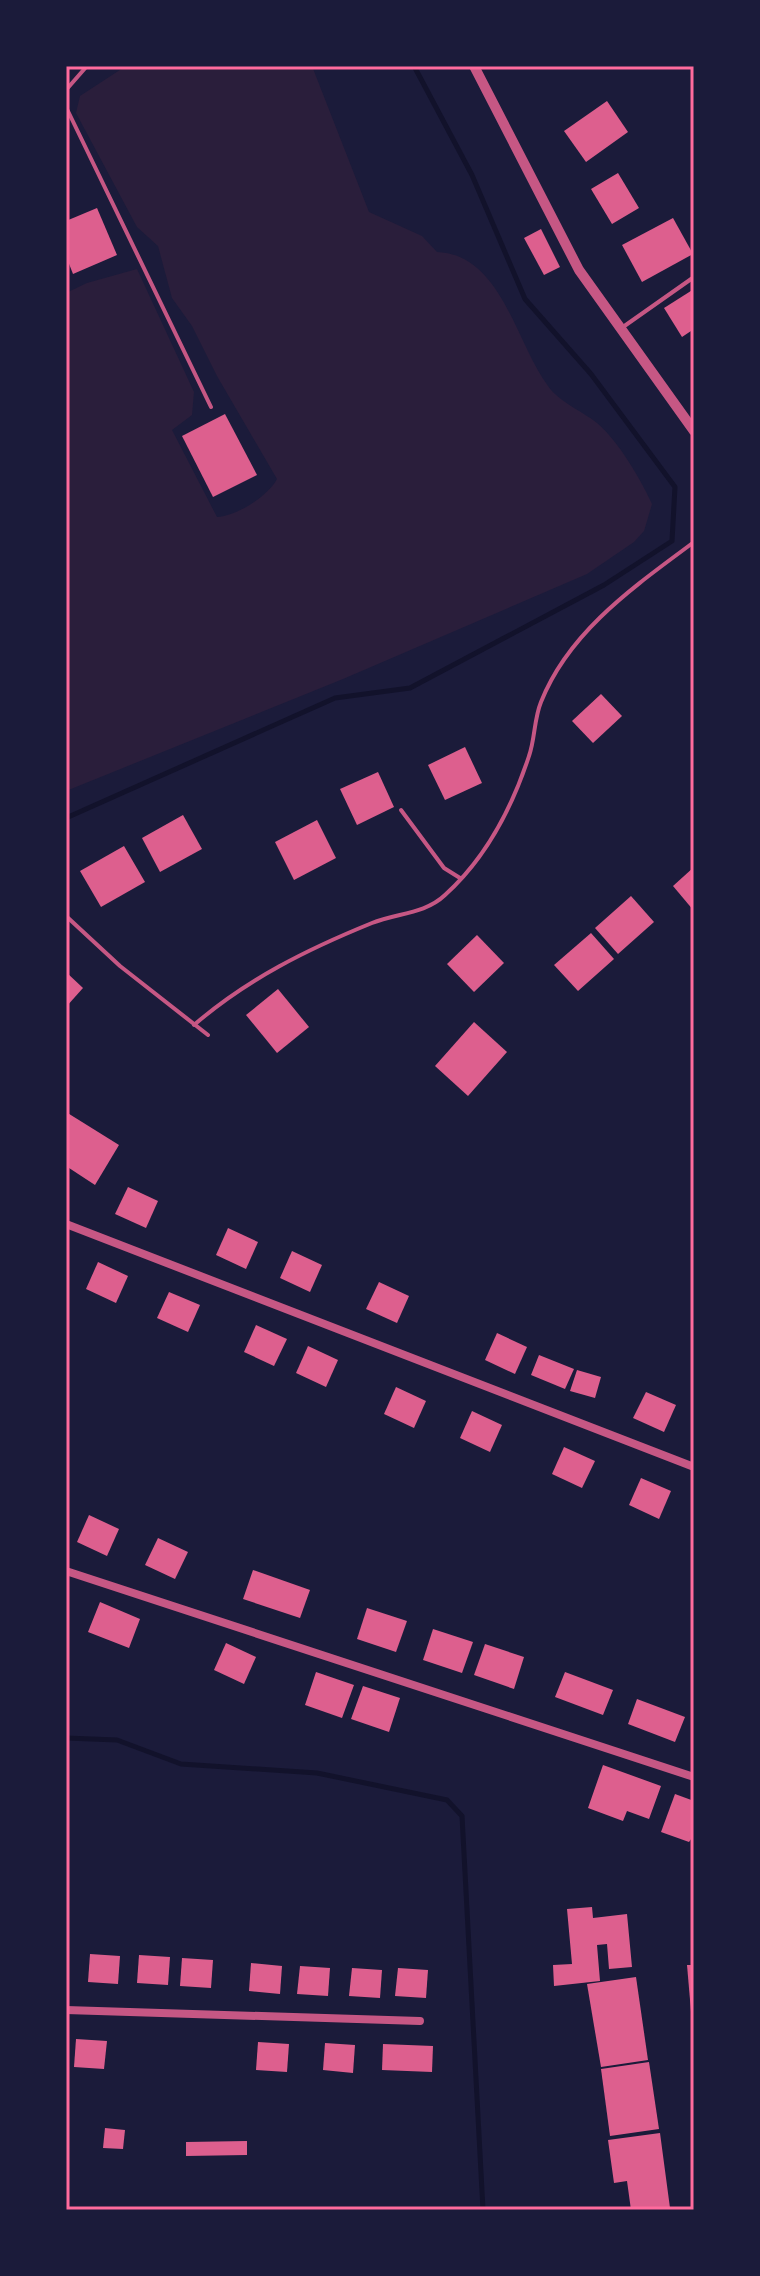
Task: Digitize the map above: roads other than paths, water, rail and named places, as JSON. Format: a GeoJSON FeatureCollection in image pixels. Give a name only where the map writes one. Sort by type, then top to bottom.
{"type":"FeatureCollection","features":[{"type":"Feature","properties":{"kind":"street"},"geometry":{"type":"LineString","coordinates":[[474,66],[579,270],[694,431]]}},
{"type":"Feature","properties":{"kind":"street"},"geometry":{"type":"LineString","coordinates":[[66,1224],[694,1467]]}},
{"type":"Feature","properties":{"kind":"street"},"geometry":{"type":"LineString","coordinates":[[66,1571],[694,1777]]}},
{"type":"Feature","properties":{"kind":"street"},"geometry":{"type":"LineString","coordinates":[[66,2010],[420,2021]]}},
{"type":"Feature","properties":{"kind":"lane"},"geometry":{"type":"LineString","coordinates":[[66,90],[87,66]]}},
{"type":"Feature","properties":{"kind":"lane"},"geometry":{"type":"LineString","coordinates":[[66,107],[211,407]]}},
{"type":"Feature","properties":{"kind":"lane"},"geometry":{"type":"LineString","coordinates":[[621,328],[694,277]]}},
{"type":"Feature","properties":{"kind":"lane"},"geometry":{"type":"LineString","coordinates":[[194,1025],[232,992],[273,968],[374,922],[425,908],[445,896],[495,835],[529,756],[541,703],[569,653],[616,601],[694,542]]}},
{"type":"Feature","properties":{"kind":"lane"},"geometry":{"type":"LineString","coordinates":[[401,810],[444,868],[460,878]]}},
{"type":"Feature","properties":{"kind":"lane"},"geometry":{"type":"LineString","coordinates":[[66,916],[120,966],[208,1035]]}},
{"type":"Feature","properties":{"kind":"waterway"},"geometry":{"type":"LineString","coordinates":[[66,818],[335,698],[410,688],[604,585],[672,541],[675,487],[591,374],[525,299],[472,175],[414,66]]}},
{"type":"Feature","properties":{"kind":"waterway"},"geometry":{"type":"LineString","coordinates":[[66,1738],[117,1740],[181,1764],[317,1773],[447,1800],[462,1816],[483,2210]]}}]}
